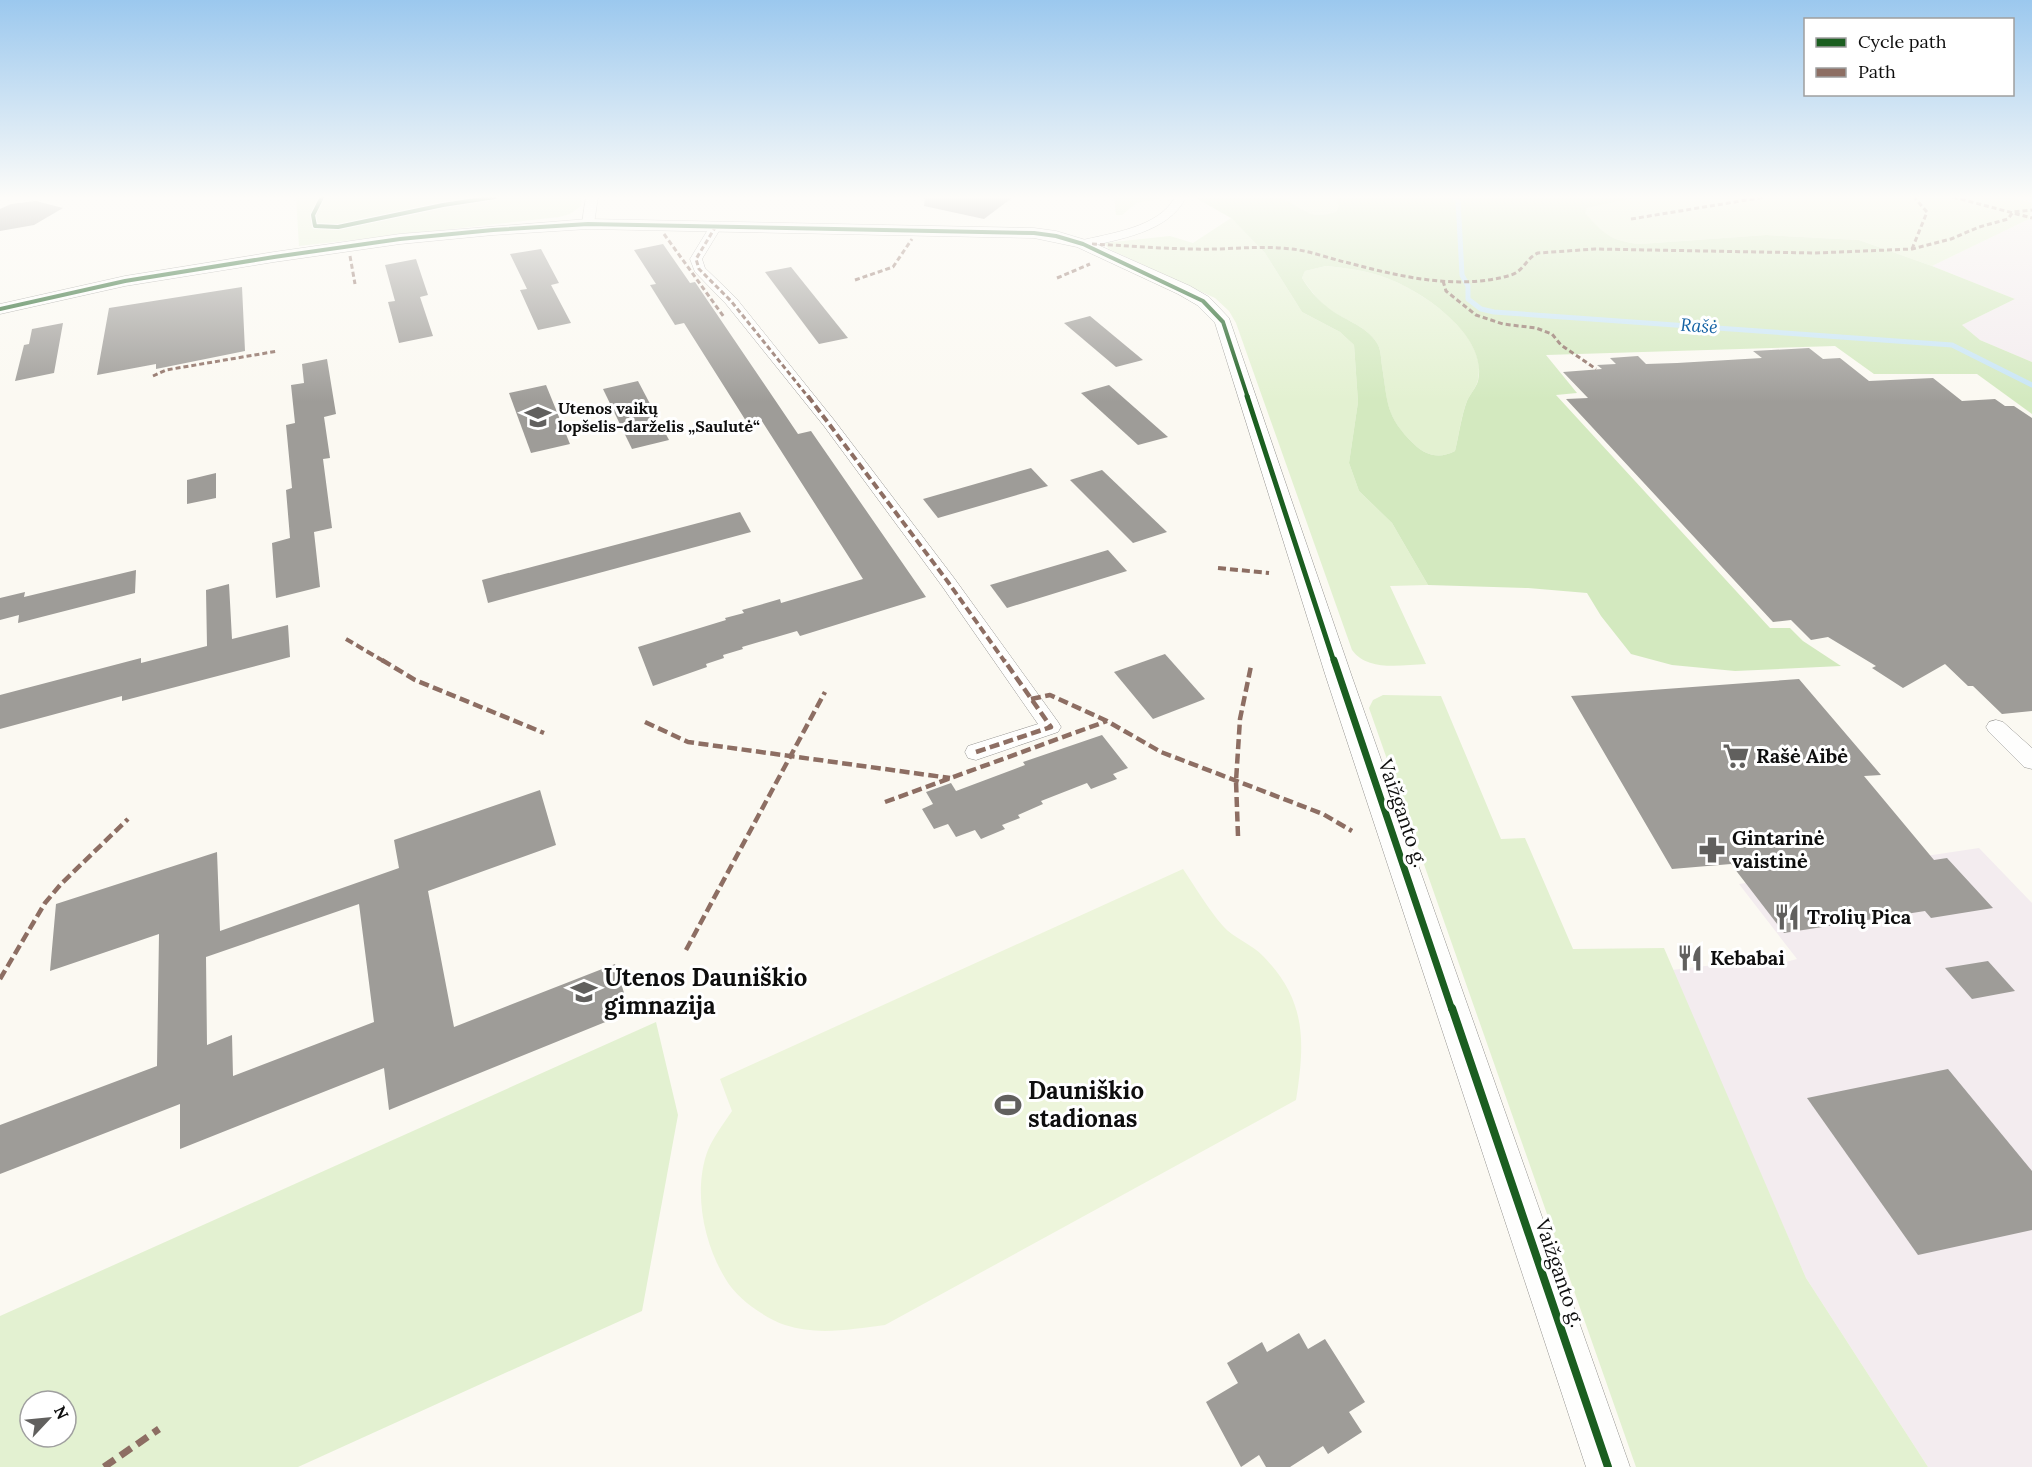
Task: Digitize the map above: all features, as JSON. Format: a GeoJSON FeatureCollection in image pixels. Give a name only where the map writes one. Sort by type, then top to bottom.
{"type":"FeatureCollection","features":[{"type":"Feature","properties":{"kind":"street","name":"Vaižganto g."},"geometry":{"type":"LineString","coordinates":[[0,309],[125,282],[225,265]]}},
{"type":"Feature","properties":{"kind":"street"},"geometry":{"type":"LineString","coordinates":[[698,265],[731,301],[829,423],[948,582],[1051,727],[976,752]]}},
{"type":"Feature","properties":{"kind":"street","name":"Vaižganto g."},"geometry":{"type":"LineString","coordinates":[[1130,265],[1203,301],[1223,322],[1339,677],[1608,1467]]}},
{"type":"Feature","properties":{"kind":"street"},"geometry":{"type":"LineString","coordinates":[[1996,727],[2032,760]]}},
{"type":"Feature","properties":{"kind":"shaded area"},"geometry":{"type":"Polygon","coordinates":[[[2032,265],[2032,362],[1980,340],[1962,325],[2015,299],[1932,266],[2032,265]]]}},
{"type":"Feature","properties":{"kind":"shaded area"},"geometry":{"type":"Polygon","coordinates":[[[1979,848],[2032,903],[2032,1467],[1928,1467],[1806,1278],[1672,970],[1763,959],[1774,965],[1797,959],[1739,884],[1979,848]]]}},
{"type":"Feature","properties":{"kind":"green space"},"geometry":{"type":"Polygon","coordinates":[[[1145,265],[1273,265],[1302,312],[1340,332],[1354,345],[1358,402],[1349,463],[1359,491],[1392,523],[1428,585],[1390,586],[1426,664],[1386,666],[1367,662],[1352,650],[1236,323],[1229,311],[1215,298],[1145,265]]]}},
{"type":"Feature","properties":{"kind":"green space"},"geometry":{"type":"Polygon","coordinates":[[[1273,265],[1930,265],[2015,299],[1962,325],[1980,340],[2032,362],[2032,414],[1977,374],[1874,374],[1835,346],[1546,355],[1577,393],[1556,395],[1770,628],[1790,628],[1803,641],[1841,666],[1735,671],[1672,665],[1631,654],[1601,616],[1587,593],[1528,588],[1428,585],[1392,523],[1359,491],[1349,463],[1358,402],[1354,345],[1340,332],[1302,312],[1273,265]],[[1326,266],[1305,271],[1302,278],[1322,303],[1366,331],[1377,343],[1381,354],[1389,408],[1405,434],[1428,454],[1444,455],[1455,451],[1465,407],[1478,381],[1479,363],[1473,346],[1462,330],[1431,302],[1396,282],[1354,270],[1326,266]]]}},
{"type":"Feature","properties":{"kind":"green space"},"geometry":{"type":"Polygon","coordinates":[[[1326,266],[1367,272],[1396,282],[1431,302],[1462,330],[1473,346],[1479,363],[1478,380],[1465,407],[1455,451],[1444,455],[1428,454],[1414,444],[1398,425],[1389,409],[1381,354],[1377,343],[1366,331],[1325,306],[1302,278],[1305,271],[1326,266]]]}},
{"type":"Feature","properties":{"kind":"green space"},"geometry":{"type":"Polygon","coordinates":[[[1383,695],[1441,696],[1501,839],[1525,838],[1573,949],[1664,948],[1806,1278],[1928,1467],[1636,1467],[1369,708],[1373,700],[1383,695]]]}},
{"type":"Feature","properties":{"kind":"green space","name":"Dauniškio stadionas"},"geometry":{"type":"Polygon","coordinates":[[[1183,869],[1223,926],[1263,956],[1288,989],[1295,1006],[1301,1041],[1296,1100],[885,1325],[835,1331],[797,1328],[768,1317],[736,1293],[717,1264],[711,1248],[701,1198],[701,1181],[708,1150],[732,1111],[720,1079],[1183,869]]]}},
{"type":"Feature","properties":{"kind":"green space"},"geometry":{"type":"Polygon","coordinates":[[[656,1022],[678,1115],[642,1311],[298,1467],[0,1467],[0,1316],[656,1022]]]}},
{"type":"Feature","properties":{"kind":"building"},"geometry":{"type":"Polygon","coordinates":[[[385,265],[418,265],[428,295],[420,297],[433,336],[399,343],[388,302],[395,301],[385,265]]]}},
{"type":"Feature","properties":{"kind":"building"},"geometry":{"type":"Polygon","coordinates":[[[516,265],[550,265],[559,283],[551,285],[571,323],[538,330],[520,290],[527,289],[516,265]]]}},
{"type":"Feature","properties":{"kind":"building"},"geometry":{"type":"Polygon","coordinates":[[[644,265],[678,265],[690,283],[695,282],[798,434],[811,431],[926,597],[800,636],[797,631],[742,647],[743,649],[723,655],[724,658],[706,664],[707,667],[653,686],[638,647],[726,620],[725,618],[744,613],[742,610],[780,599],[781,603],[863,579],[760,418],[746,421],[684,323],[675,325],[650,285],[656,284],[644,265]]]}},
{"type":"Feature","properties":{"kind":"building"},"geometry":{"type":"Polygon","coordinates":[[[791,267],[848,338],[819,344],[765,272],[791,267]]]}},
{"type":"Feature","properties":{"kind":"building"},"geometry":{"type":"Polygon","coordinates":[[[242,287],[245,351],[156,369],[156,364],[97,375],[109,308],[242,287]]]}},
{"type":"Feature","properties":{"kind":"building"},"geometry":{"type":"Polygon","coordinates":[[[1090,316],[1143,360],[1116,367],[1064,323],[1090,316]]]}},
{"type":"Feature","properties":{"kind":"building"},"geometry":{"type":"Polygon","coordinates":[[[63,323],[54,373],[15,381],[24,345],[29,344],[32,329],[63,323]]]}},
{"type":"Feature","properties":{"kind":"building"},"geometry":{"type":"Polygon","coordinates":[[[1809,348],[1823,359],[1840,358],[1869,381],[1933,378],[1962,401],[1995,399],[2005,406],[2014,406],[2032,418],[2032,711],[2002,714],[1973,686],[1968,686],[1945,664],[1903,688],[1872,668],[1876,666],[1828,637],[1811,640],[1791,620],[1773,622],[1566,399],[1588,398],[1563,372],[1602,369],[1597,365],[1616,364],[1610,358],[1638,356],[1646,364],[1677,363],[1762,358],[1753,351],[1809,348]]]}},
{"type":"Feature","properties":{"kind":"building"},"geometry":{"type":"Polygon","coordinates":[[[327,359],[336,414],[324,417],[330,458],[323,459],[332,528],[314,532],[320,587],[276,598],[272,543],[290,538],[286,490],[292,488],[286,425],[295,423],[291,385],[304,383],[302,364],[327,359]]]}},
{"type":"Feature","properties":{"kind":"building"},"geometry":{"type":"Polygon","coordinates":[[[638,381],[669,440],[632,449],[603,389],[638,381]]]}},
{"type":"Feature","properties":{"kind":"building"},"geometry":{"type":"Polygon","coordinates":[[[546,385],[570,444],[531,453],[509,393],[546,385]]]}},
{"type":"Feature","properties":{"kind":"building"},"geometry":{"type":"Polygon","coordinates":[[[1109,385],[1168,437],[1138,445],[1081,393],[1109,385]]]}},
{"type":"Feature","properties":{"kind":"building"},"geometry":{"type":"Polygon","coordinates":[[[1031,468],[1048,486],[938,518],[923,499],[1031,468]]]}},
{"type":"Feature","properties":{"kind":"building"},"geometry":{"type":"Polygon","coordinates":[[[1102,470],[1167,532],[1133,543],[1070,480],[1102,470]]]}},
{"type":"Feature","properties":{"kind":"building"},"geometry":{"type":"Polygon","coordinates":[[[216,473],[216,498],[187,504],[187,480],[216,473]]]}},
{"type":"Feature","properties":{"kind":"building"},"geometry":{"type":"Polygon","coordinates":[[[740,512],[751,532],[488,603],[482,580],[740,512]]]}},
{"type":"Feature","properties":{"kind":"building"},"geometry":{"type":"Polygon","coordinates":[[[1108,550],[1127,571],[1007,608],[990,585],[1108,550]]]}},
{"type":"Feature","properties":{"kind":"building"},"geometry":{"type":"Polygon","coordinates":[[[136,570],[135,593],[18,623],[19,615],[0,620],[0,598],[25,592],[24,597],[136,570]]]}},
{"type":"Feature","properties":{"kind":"building"},"geometry":{"type":"Polygon","coordinates":[[[229,584],[232,639],[288,625],[290,657],[122,701],[122,696],[0,729],[0,695],[141,658],[141,663],[207,646],[206,590],[229,584]]]}},
{"type":"Feature","properties":{"kind":"building"},"geometry":{"type":"Polygon","coordinates":[[[1165,654],[1205,699],[1153,719],[1114,672],[1165,654]]]}},
{"type":"Feature","properties":{"kind":"building","name":"Rašė Aibė"},"geometry":{"type":"Polygon","coordinates":[[[1799,679],[1881,775],[1864,776],[1934,860],[1947,858],[1993,908],[1931,918],[1925,911],[1784,933],[1731,864],[1672,869],[1571,696],[1799,679]]]}},
{"type":"Feature","properties":{"kind":"building"},"geometry":{"type":"Polygon","coordinates":[[[1102,735],[1128,768],[1113,774],[1117,779],[1091,789],[1087,783],[1041,801],[1043,804],[1018,815],[1020,818],[1002,825],[1005,829],[981,839],[975,830],[956,837],[948,824],[934,829],[922,809],[933,804],[926,792],[951,783],[956,791],[1025,765],[1023,762],[1102,735]]]}},
{"type":"Feature","properties":{"kind":"building","name":"Utenos Dauniškio gimnazija"},"geometry":{"type":"Polygon","coordinates":[[[540,790],[556,845],[428,891],[454,1027],[615,964],[630,1012],[389,1110],[384,1068],[180,1149],[180,1104],[0,1174],[0,1125],[157,1066],[159,934],[50,971],[56,904],[217,852],[220,931],[399,868],[394,840],[540,790]],[[359,904],[206,957],[207,1045],[232,1035],[233,1076],[374,1022],[359,904]]]}},
{"type":"Feature","properties":{"kind":"building"},"geometry":{"type":"Polygon","coordinates":[[[1988,961],[2015,991],[1972,999],[1945,968],[1988,961]]]}},
{"type":"Feature","properties":{"kind":"building"},"geometry":{"type":"Polygon","coordinates":[[[1948,1069],[2032,1171],[2032,1230],[1918,1255],[1807,1098],[1948,1069]]]}},
{"type":"Feature","properties":{"kind":"building"},"geometry":{"type":"Polygon","coordinates":[[[1299,1333],[1308,1349],[1325,1339],[1365,1402],[1349,1412],[1362,1432],[1328,1454],[1323,1446],[1290,1467],[1266,1467],[1259,1455],[1241,1467],[1206,1402],[1238,1383],[1227,1363],[1262,1342],[1267,1352],[1299,1333]]]}},
{"type":"Feature","properties":{"kind":"waterway","name":"Rašė"},"geometry":{"type":"LineString","coordinates":[[1461,265],[1462,275],[1468,286],[1468,299],[1481,309],[1494,312],[1952,345],[2032,385]]}},
{"type":"Feature","properties":{"kind":"marked path"},"geometry":{"type":"LineString","coordinates":[[352,265],[355,284]]}},
{"type":"Feature","properties":{"kind":"marked path"},"geometry":{"type":"LineString","coordinates":[[687,265],[724,317]]}},
{"type":"Feature","properties":{"kind":"marked path"},"geometry":{"type":"LineString","coordinates":[[698,265],[731,301],[829,423],[948,582],[1051,727],[976,752]]}},
{"type":"Feature","properties":{"kind":"marked path"},"geometry":{"type":"LineString","coordinates":[[855,280],[894,265]]}},
{"type":"Feature","properties":{"kind":"marked path"},"geometry":{"type":"LineString","coordinates":[[1057,278],[1087,265]]}},
{"type":"Feature","properties":{"kind":"marked path"},"geometry":{"type":"LineString","coordinates":[[1358,265],[1423,279],[1447,281],[1479,281],[1512,275],[1520,271],[1524,265]]}},
{"type":"Feature","properties":{"kind":"marked path"},"geometry":{"type":"LineString","coordinates":[[1443,281],[1446,291],[1476,315],[1503,324],[1536,328],[1552,334],[1561,345],[1596,369]]}},
{"type":"Feature","properties":{"kind":"marked path"},"geometry":{"type":"LineString","coordinates":[[153,376],[166,370],[278,351]]}},
{"type":"Feature","properties":{"kind":"marked path"},"geometry":{"type":"LineString","coordinates":[[1218,568],[1269,573]]}},
{"type":"Feature","properties":{"kind":"marked path"},"geometry":{"type":"LineString","coordinates":[[346,639],[415,680],[544,733]]}},
{"type":"Feature","properties":{"kind":"marked path"},"geometry":{"type":"LineString","coordinates":[[1238,836],[1236,781],[1240,719],[1251,666]]}},
{"type":"Feature","properties":{"kind":"marked path"},"geometry":{"type":"LineString","coordinates":[[686,950],[825,692]]}},
{"type":"Feature","properties":{"kind":"marked path"},"geometry":{"type":"LineString","coordinates":[[1031,699],[1050,695],[1107,721],[1161,752],[1323,814],[1352,831]]}},
{"type":"Feature","properties":{"kind":"marked path"},"geometry":{"type":"LineString","coordinates":[[885,802],[1107,721]]}},
{"type":"Feature","properties":{"kind":"marked path"},"geometry":{"type":"LineString","coordinates":[[645,722],[688,742],[950,778]]}},
{"type":"Feature","properties":{"kind":"marked path"},"geometry":{"type":"LineString","coordinates":[[0,979],[45,903],[61,884],[128,819]]}},
{"type":"Feature","properties":{"kind":"marked path"},"geometry":{"type":"LineString","coordinates":[[104,1467],[159,1429]]}},
{"type":"Feature","properties":{"kind":"cycle path"},"geometry":{"type":"LineString","coordinates":[[0,309],[125,281],[221,265]]}},
{"type":"Feature","properties":{"kind":"cycle path"},"geometry":{"type":"LineString","coordinates":[[1130,265],[1203,301],[1223,322],[1339,677],[1608,1467]]}},
{"type":"Feature","properties":{"kind":"place","name":"Utenos vaikų lopšelis-darželis „Saulutė“"},"geometry":{"type":"Point","coordinates":[538,417]}},
{"type":"Feature","properties":{"kind":"place","name":"Rašė Aibė"},"geometry":{"type":"Point","coordinates":[1736,756]}},
{"type":"Feature","properties":{"kind":"place","name":"Gintarinė vaistinė"},"geometry":{"type":"Point","coordinates":[1712,850]}},
{"type":"Feature","properties":{"kind":"place","name":"Trolių Pica"},"geometry":{"type":"Point","coordinates":[1787,917]}},
{"type":"Feature","properties":{"kind":"place","name":"Kebabai"},"geometry":{"type":"Point","coordinates":[1690,958]}},
{"type":"Feature","properties":{"kind":"place","name":"Utenos Dauniškio gimnazija"},"geometry":{"type":"Point","coordinates":[584,992]}},
{"type":"Feature","properties":{"kind":"place","name":"Dauniškio stadionas"},"geometry":{"type":"Point","coordinates":[1008,1105]}}]}
